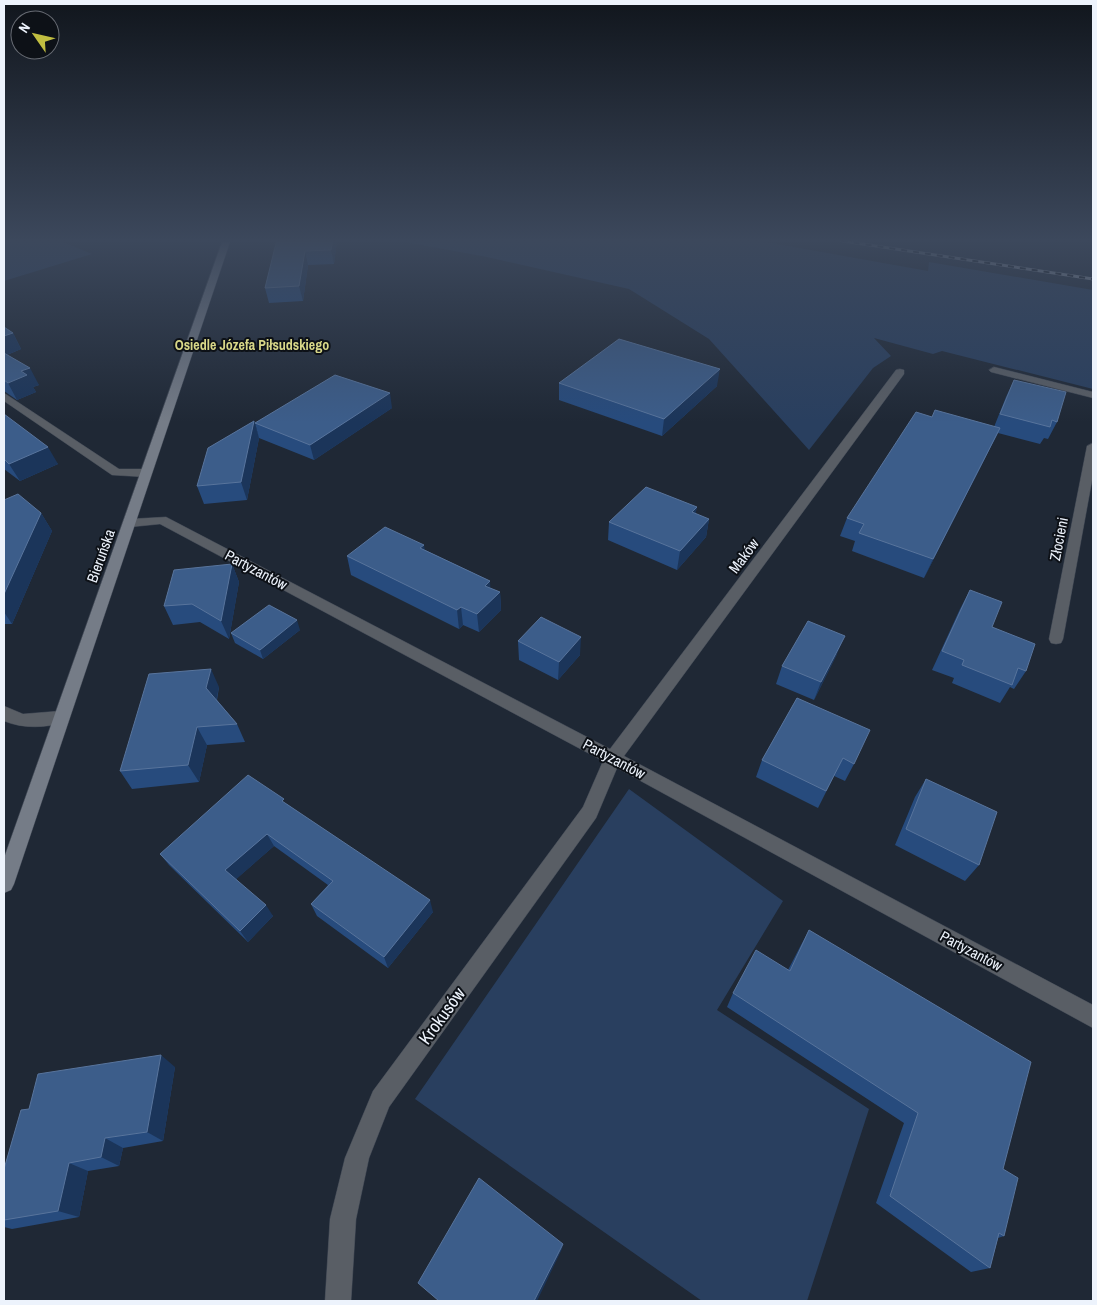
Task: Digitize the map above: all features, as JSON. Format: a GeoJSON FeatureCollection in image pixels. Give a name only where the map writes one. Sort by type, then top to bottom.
{"type":"FeatureCollection","features":[{"type":"Feature","properties":{"kind":"street","name":"Bieruńska"},"geometry":{"type":"LineString","coordinates":[[4,884],[60,716],[130,523],[206,300]]}},
{"type":"Feature","properties":{"kind":"street"},"geometry":{"type":"LineString","coordinates":[[994,370],[1093,396]]}},
{"type":"Feature","properties":{"kind":"street","name":"Maków"},"geometry":{"type":"LineString","coordinates":[[613,758],[900,372]]}},
{"type":"Feature","properties":{"kind":"street"},"geometry":{"type":"LineString","coordinates":[[4,396],[116,474],[146,473]]}},
{"type":"Feature","properties":{"kind":"street","name":"Złocieni"},"geometry":{"type":"LineString","coordinates":[[1056,639],[1093,446]]}},
{"type":"Feature","properties":{"kind":"street","name":"Partyzantów"},"geometry":{"type":"LineString","coordinates":[[130,523],[162,520],[613,758],[1093,1017]]}},
{"type":"Feature","properties":{"kind":"street"},"geometry":{"type":"LineString","coordinates":[[4,712],[8,716],[22,720],[60,716]]}},
{"type":"Feature","properties":{"kind":"street","name":"Krokusów"},"geometry":{"type":"LineString","coordinates":[[338,1301],[343,1219],[357,1158],[381,1100],[590,812],[613,758]]}},
{"type":"Feature","properties":{"kind":"shaded area"},"geometry":{"type":"Polygon","coordinates":[[[646,300],[1093,300],[1093,389],[942,351],[933,354],[874,338],[891,356],[873,368],[809,450],[709,339],[646,300]]]}},
{"type":"Feature","properties":{"kind":"shaded area"},"geometry":{"type":"Polygon","coordinates":[[[629,789],[783,901],[717,1010],[869,1109],[807,1301],[702,1301],[415,1099],[629,789]]]}},
{"type":"Feature","properties":{"kind":"building"},"geometry":{"type":"Polygon","coordinates":[[[4,327],[13,333],[4,336],[4,327]]]}},
{"type":"Feature","properties":{"kind":"building"},"geometry":{"type":"Polygon","coordinates":[[[619,339],[720,369],[664,419],[559,383],[619,339]]]}},
{"type":"Feature","properties":{"kind":"building"},"geometry":{"type":"Polygon","coordinates":[[[4,353],[30,368],[21,371],[27,375],[8,383],[4,380],[4,353]]]}},
{"type":"Feature","properties":{"kind":"building"},"geometry":{"type":"Polygon","coordinates":[[[335,375],[390,393],[310,445],[255,423],[335,375]]]}},
{"type":"Feature","properties":{"kind":"building"},"geometry":{"type":"Polygon","coordinates":[[[1014,380],[1066,392],[1057,422],[1052,420],[1050,427],[1000,414],[1014,380]]]}},
{"type":"Feature","properties":{"kind":"building"},"geometry":{"type":"Polygon","coordinates":[[[935,410],[1000,428],[933,559],[859,533],[864,524],[847,518],[916,412],[932,417],[935,410]]]}},
{"type":"Feature","properties":{"kind":"building"},"geometry":{"type":"Polygon","coordinates":[[[4,414],[48,447],[9,464],[4,459],[4,414]]]}},
{"type":"Feature","properties":{"kind":"building"},"geometry":{"type":"Polygon","coordinates":[[[254,421],[241,482],[197,486],[208,448],[254,421]]]}},
{"type":"Feature","properties":{"kind":"building"},"geometry":{"type":"Polygon","coordinates":[[[646,487],[697,507],[692,512],[709,519],[680,551],[609,522],[646,487]]]}},
{"type":"Feature","properties":{"kind":"building"},"geometry":{"type":"Polygon","coordinates":[[[18,494],[41,513],[4,594],[4,500],[18,494]]]}},
{"type":"Feature","properties":{"kind":"building"},"geometry":{"type":"Polygon","coordinates":[[[385,527],[424,545],[420,548],[490,581],[485,586],[500,592],[477,614],[461,607],[457,610],[347,556],[385,527]]]}},
{"type":"Feature","properties":{"kind":"building"},"geometry":{"type":"Polygon","coordinates":[[[232,564],[221,621],[192,604],[164,606],[174,570],[232,564]]]}},
{"type":"Feature","properties":{"kind":"building"},"geometry":{"type":"Polygon","coordinates":[[[970,590],[1002,602],[992,627],[1035,644],[1026,671],[1018,668],[1012,685],[962,665],[964,660],[942,651],[970,590]]]}},
{"type":"Feature","properties":{"kind":"building"},"geometry":{"type":"Polygon","coordinates":[[[269,605],[297,620],[260,650],[231,633],[269,605]]]}},
{"type":"Feature","properties":{"kind":"building"},"geometry":{"type":"Polygon","coordinates":[[[541,617],[581,637],[559,662],[518,641],[541,617]]]}},
{"type":"Feature","properties":{"kind":"building"},"geometry":{"type":"Polygon","coordinates":[[[808,621],[845,636],[821,682],[782,666],[808,621]]]}},
{"type":"Feature","properties":{"kind":"building"},"geometry":{"type":"Polygon","coordinates":[[[211,669],[206,688],[237,724],[197,727],[188,765],[120,771],[149,674],[211,669]]]}},
{"type":"Feature","properties":{"kind":"building"},"geometry":{"type":"Polygon","coordinates":[[[797,698],[870,730],[854,764],[843,758],[826,791],[762,760],[797,698]]]}},
{"type":"Feature","properties":{"kind":"building"},"geometry":{"type":"Polygon","coordinates":[[[248,775],[284,799],[282,801],[430,900],[384,957],[311,904],[333,881],[267,834],[225,870],[266,905],[240,931],[160,854],[248,775]]]}},
{"type":"Feature","properties":{"kind":"building"},"geometry":{"type":"Polygon","coordinates":[[[926,779],[997,812],[979,865],[906,829],[926,779]]]}},
{"type":"Feature","properties":{"kind":"building"},"geometry":{"type":"Polygon","coordinates":[[[809,930],[1031,1062],[1003,1169],[1018,1178],[1004,1236],[999,1233],[990,1268],[890,1196],[918,1113],[733,993],[756,950],[790,971],[809,930]]]}},
{"type":"Feature","properties":{"kind":"building"},"geometry":{"type":"Polygon","coordinates":[[[161,1055],[147,1132],[105,1138],[101,1157],[69,1163],[58,1211],[4,1220],[4,1169],[21,1110],[29,1109],[38,1074],[161,1055]]]}},
{"type":"Feature","properties":{"kind":"building"},"geometry":{"type":"Polygon","coordinates":[[[479,1178],[563,1244],[534,1301],[439,1301],[418,1283],[479,1178]]]}},
{"type":"Feature","properties":{"kind":"district","name":"Osiedle Józefa Piłsudskiego"},"geometry":{"type":"Point","coordinates":[252,345]}}]}
